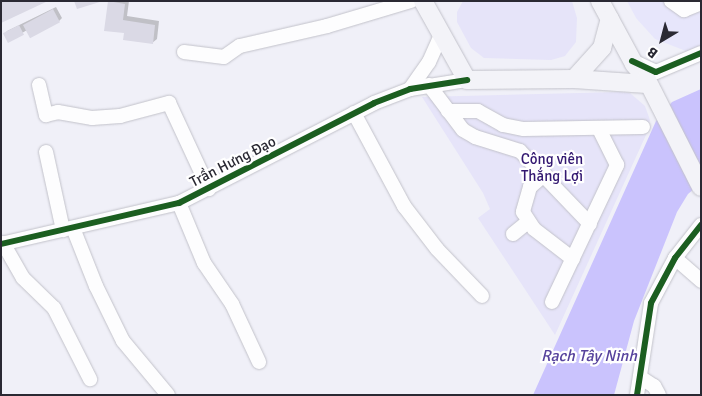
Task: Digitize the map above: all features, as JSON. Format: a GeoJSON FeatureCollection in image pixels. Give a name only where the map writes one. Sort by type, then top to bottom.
{"type":"FeatureCollection","features":[{"type":"Feature","properties":{"kind":"main road"},"geometry":{"type":"LineString","coordinates":[[423,1],[467,80]]}},
{"type":"Feature","properties":{"kind":"main road"},"geometry":{"type":"LineString","coordinates":[[600,1],[633,62],[641,81],[651,84],[701,187]]}},
{"type":"Feature","properties":{"kind":"main road"},"geometry":{"type":"LineString","coordinates":[[574,79],[602,48],[610,18]]}},
{"type":"Feature","properties":{"kind":"main road","name":"Trần Hưng Đạo"},"geometry":{"type":"LineString","coordinates":[[467,80],[574,79],[651,84]]}},
{"type":"Feature","properties":{"kind":"street"},"geometry":{"type":"LineString","coordinates":[[184,52],[224,57],[240,46],[327,26],[411,1]]}},
{"type":"Feature","properties":{"kind":"street"},"geometry":{"type":"LineString","coordinates":[[671,1],[684,10],[701,3]]}},
{"type":"Feature","properties":{"kind":"street"},"geometry":{"type":"LineString","coordinates":[[410,90],[429,62],[441,35]]}},
{"type":"Feature","properties":{"kind":"street","name":"Trần Hưng Đạo"},"geometry":{"type":"LineString","coordinates":[[651,84],[701,54]]}},
{"type":"Feature","properties":{"kind":"street","name":"Trần Hưng Đạo"},"geometry":{"type":"LineString","coordinates":[[2,244],[179,203],[354,113],[410,90],[429,85],[467,80]]}},
{"type":"Feature","properties":{"kind":"street"},"geometry":{"type":"LineString","coordinates":[[39,85],[46,115],[58,112],[92,118],[120,116],[169,103],[209,189]]}},
{"type":"Feature","properties":{"kind":"street"},"geometry":{"type":"LineString","coordinates":[[429,85],[463,130],[475,138],[520,151],[545,174],[590,224]]}},
{"type":"Feature","properties":{"kind":"street"},"geometry":{"type":"LineString","coordinates":[[448,111],[478,111],[503,125],[527,129],[643,127]]}},
{"type":"Feature","properties":{"kind":"street"},"geometry":{"type":"LineString","coordinates":[[354,113],[404,206],[437,249],[482,296]]}},
{"type":"Feature","properties":{"kind":"street"},"geometry":{"type":"LineString","coordinates":[[520,151],[527,129]]}},
{"type":"Feature","properties":{"kind":"street"},"geometry":{"type":"LineString","coordinates":[[552,302],[616,165],[599,129]]}},
{"type":"Feature","properties":{"kind":"street"},"geometry":{"type":"LineString","coordinates":[[46,152],[68,229],[123,341],[168,395]]}},
{"type":"Feature","properties":{"kind":"street"},"geometry":{"type":"LineString","coordinates":[[545,174],[530,187],[523,205],[528,222],[573,259]]}},
{"type":"Feature","properties":{"kind":"street"},"geometry":{"type":"LineString","coordinates":[[179,203],[204,262],[232,304],[259,362]]}},
{"type":"Feature","properties":{"kind":"street"},"geometry":{"type":"LineString","coordinates":[[513,234],[528,222]]}},
{"type":"Feature","properties":{"kind":"street"},"geometry":{"type":"LineString","coordinates":[[637,395],[651,303],[675,258],[701,225]]}},
{"type":"Feature","properties":{"kind":"street"},"geometry":{"type":"LineString","coordinates":[[2,244],[23,278],[54,308],[90,379]]}},
{"type":"Feature","properties":{"kind":"street"},"geometry":{"type":"LineString","coordinates":[[675,258],[701,281]]}},
{"type":"Feature","properties":{"kind":"street"},"geometry":{"type":"LineString","coordinates":[[640,377],[654,386],[659,395]]}},
{"type":"Feature","properties":{"kind":"shaded area"},"geometry":{"type":"Polygon","coordinates":[[[627,1],[701,1],[701,47],[686,51],[655,39],[636,18],[627,1]]]}},
{"type":"Feature","properties":{"kind":"green space"},"geometry":{"type":"Polygon","coordinates":[[[463,1],[572,1],[577,18],[576,42],[565,56],[551,60],[484,58],[471,48],[457,22],[457,12],[463,1]]]}},
{"type":"Feature","properties":{"kind":"green space","name":"Công viên Thắng Lợi"},"geometry":{"type":"Polygon","coordinates":[[[630,93],[645,106],[650,120],[646,135],[555,335],[478,218],[490,209],[483,193],[422,97],[630,93]]]}},
{"type":"Feature","properties":{"kind":"water","name":"Rạch Tây Ninh"},"geometry":{"type":"Polygon","coordinates":[[[701,89],[701,183],[688,194],[677,212],[634,321],[614,395],[533,395],[656,121],[672,102],[701,89]]]}},
{"type":"Feature","properties":{"kind":"building"},"geometry":{"type":"Polygon","coordinates":[[[1,1],[48,1],[1,23],[1,1]]]}},
{"type":"Feature","properties":{"kind":"building"},"geometry":{"type":"Polygon","coordinates":[[[74,1],[103,1],[77,9],[74,1]]]}},
{"type":"Feature","properties":{"kind":"building"},"geometry":{"type":"Polygon","coordinates":[[[108,1],[125,4],[123,20],[155,25],[153,44],[123,40],[124,33],[104,31],[108,1]]]}},
{"type":"Feature","properties":{"kind":"building"},"geometry":{"type":"Polygon","coordinates":[[[53,9],[60,22],[30,38],[23,25],[53,9]]]}},
{"type":"Feature","properties":{"kind":"building"},"geometry":{"type":"Polygon","coordinates":[[[19,25],[24,35],[8,43],[3,33],[19,25]]]}},
{"type":"Feature","properties":{"kind":"cycle path"},"geometry":{"type":"LineString","coordinates":[[632,61],[656,72],[701,53]]}},
{"type":"Feature","properties":{"kind":"cycle path"},"geometry":{"type":"LineString","coordinates":[[1,244],[179,203],[374,103],[410,89],[467,80]]}},
{"type":"Feature","properties":{"kind":"cycle path"},"geometry":{"type":"LineString","coordinates":[[637,395],[651,303],[675,258],[701,225]]}}]}
